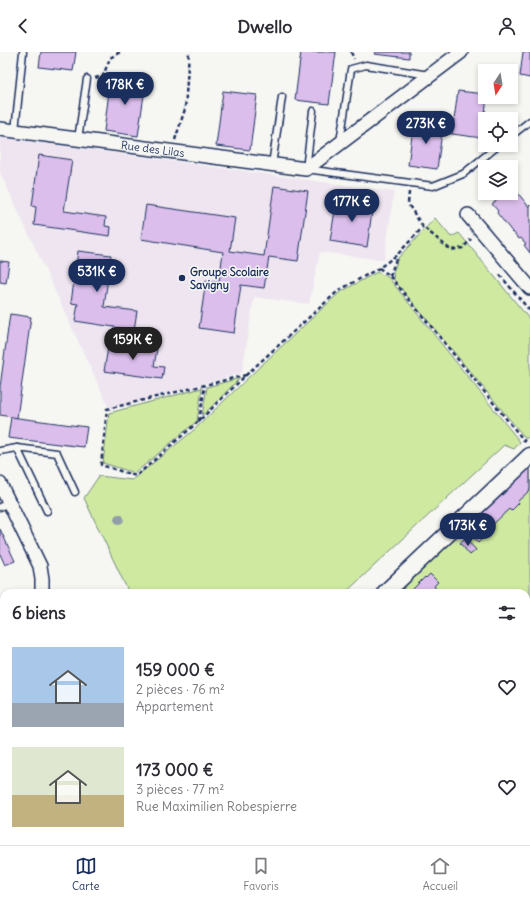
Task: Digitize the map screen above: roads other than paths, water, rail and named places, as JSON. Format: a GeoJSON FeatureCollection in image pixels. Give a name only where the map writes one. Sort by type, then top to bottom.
{"type":"FeatureCollection","features":[{"type":"Feature","properties":{"kind":"street"},"geometry":{"type":"LineString","coordinates":[[306,169],[461,52]]}},
{"type":"Feature","properties":{"kind":"street","name":"Rue des Lilas"},"geometry":{"type":"LineString","coordinates":[[0,129],[306,169]]}},
{"type":"Feature","properties":{"kind":"street"},"geometry":{"type":"LineString","coordinates":[[468,215],[530,288]]}},
{"type":"Feature","properties":{"kind":"street"},"geometry":{"type":"LineString","coordinates":[[389,589],[530,456]]}},
{"type":"Feature","properties":{"kind":"street"},"geometry":{"type":"LineString","coordinates":[[0,484],[4,505],[40,566],[42,589]]}},
{"type":"Feature","properties":{"kind":"lane"},"geometry":{"type":"LineString","coordinates":[[15,131],[23,52]]}},
{"type":"Feature","properties":{"kind":"lane"},"geometry":{"type":"LineString","coordinates":[[340,142],[351,69],[366,65],[429,75]]}},
{"type":"Feature","properties":{"kind":"lane"},"geometry":{"type":"LineString","coordinates":[[78,140],[87,79]]}},
{"type":"Feature","properties":{"kind":"lane"},"geometry":{"type":"LineString","coordinates":[[272,165],[282,97]]}},
{"type":"Feature","properties":{"kind":"lane"},"geometry":{"type":"LineString","coordinates":[[313,111],[306,169],[433,186],[463,174],[490,152]]}},
{"type":"Feature","properties":{"kind":"lane"},"geometry":{"type":"LineString","coordinates":[[518,130],[530,120]]}},
{"type":"Feature","properties":{"kind":"lane"},"geometry":{"type":"LineString","coordinates":[[0,451],[17,448],[58,453],[75,492]]}},
{"type":"Feature","properties":{"kind":"lane"},"geometry":{"type":"LineString","coordinates":[[17,448],[47,511]]}},
{"type":"Feature","properties":{"kind":"place","name":"Groupe Scolaire Savigny"},"geometry":{"type":"Point","coordinates":[182,278]}}]}
